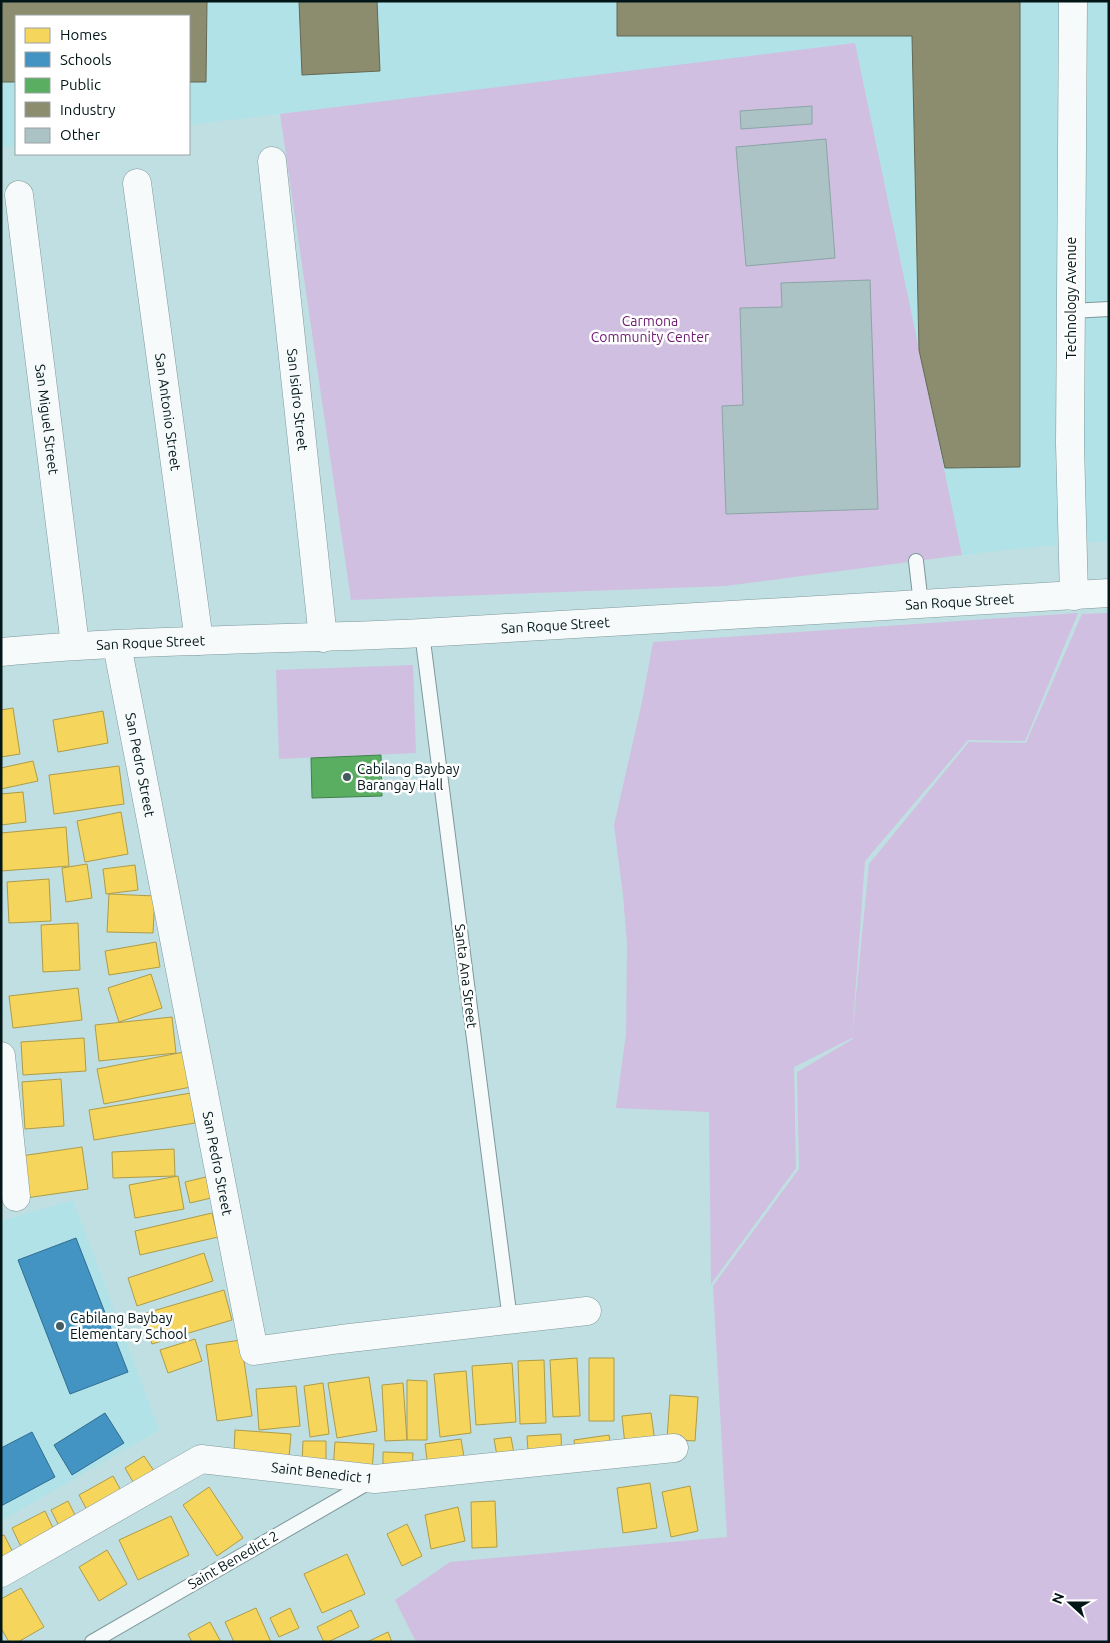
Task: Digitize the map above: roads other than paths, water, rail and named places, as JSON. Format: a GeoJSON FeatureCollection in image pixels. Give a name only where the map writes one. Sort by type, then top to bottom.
{"type":"FeatureCollection","features":[{"type":"Feature","properties":{"kind":"street","name":"Technology Avenue"},"geometry":{"type":"LineString","coordinates":[[1073,1],[1070,444],[1074,596]]}},
{"type":"Feature","properties":{"kind":"street","name":"San Isidro Street"},"geometry":{"type":"LineString","coordinates":[[272,161],[323,638]]}},
{"type":"Feature","properties":{"kind":"street","name":"San Antonio Street"},"geometry":{"type":"LineString","coordinates":[[138,183],[199,641]]}},
{"type":"Feature","properties":{"kind":"street","name":"San Miguel Street"},"geometry":{"type":"LineString","coordinates":[[19,195],[75,645]]}},
{"type":"Feature","properties":{"kind":"street","name":"San Roque Street"},"geometry":{"type":"LineString","coordinates":[[1,652],[75,645],[323,638],[422,633],[1109,593]]}},
{"type":"Feature","properties":{"kind":"street","name":"San Pedro Street"},"geometry":{"type":"LineString","coordinates":[[117,645],[254,1351],[341,1339],[587,1311]]}},
{"type":"Feature","properties":{"kind":"street"},"geometry":{"type":"LineString","coordinates":[[1,1056],[16,1197]]}},
{"type":"Feature","properties":{"kind":"street","name":"Saint Benedict 1"},"geometry":{"type":"LineString","coordinates":[[1,1573],[201,1459],[374,1479],[674,1448]]}},
{"type":"Feature","properties":{"kind":"lane"},"geometry":{"type":"LineString","coordinates":[[1071,311],[1109,310]]}},
{"type":"Feature","properties":{"kind":"lane"},"geometry":{"type":"LineString","coordinates":[[916,561],[921,604]]}},
{"type":"Feature","properties":{"kind":"lane","name":"Santa Ana Street"},"geometry":{"type":"LineString","coordinates":[[422,633],[510,1320]]}},
{"type":"Feature","properties":{"kind":"lane","name":"Saint Benedict 2"},"geometry":{"type":"LineString","coordinates":[[92,1642],[374,1479]]}},
{"type":"Feature","properties":{"kind":"place","name":"Cabilang Baybay Barangay Hall"},"geometry":{"type":"Point","coordinates":[347,777]}},
{"type":"Feature","properties":{"kind":"place","name":"Cabilang Baybay Elementary School"},"geometry":{"type":"Point","coordinates":[60,1326]}},
{"type":"Feature","properties":{"kind":"park label","name":"Carmona Community Center"},"geometry":{"type":"Point","coordinates":[650,330]}}]}
